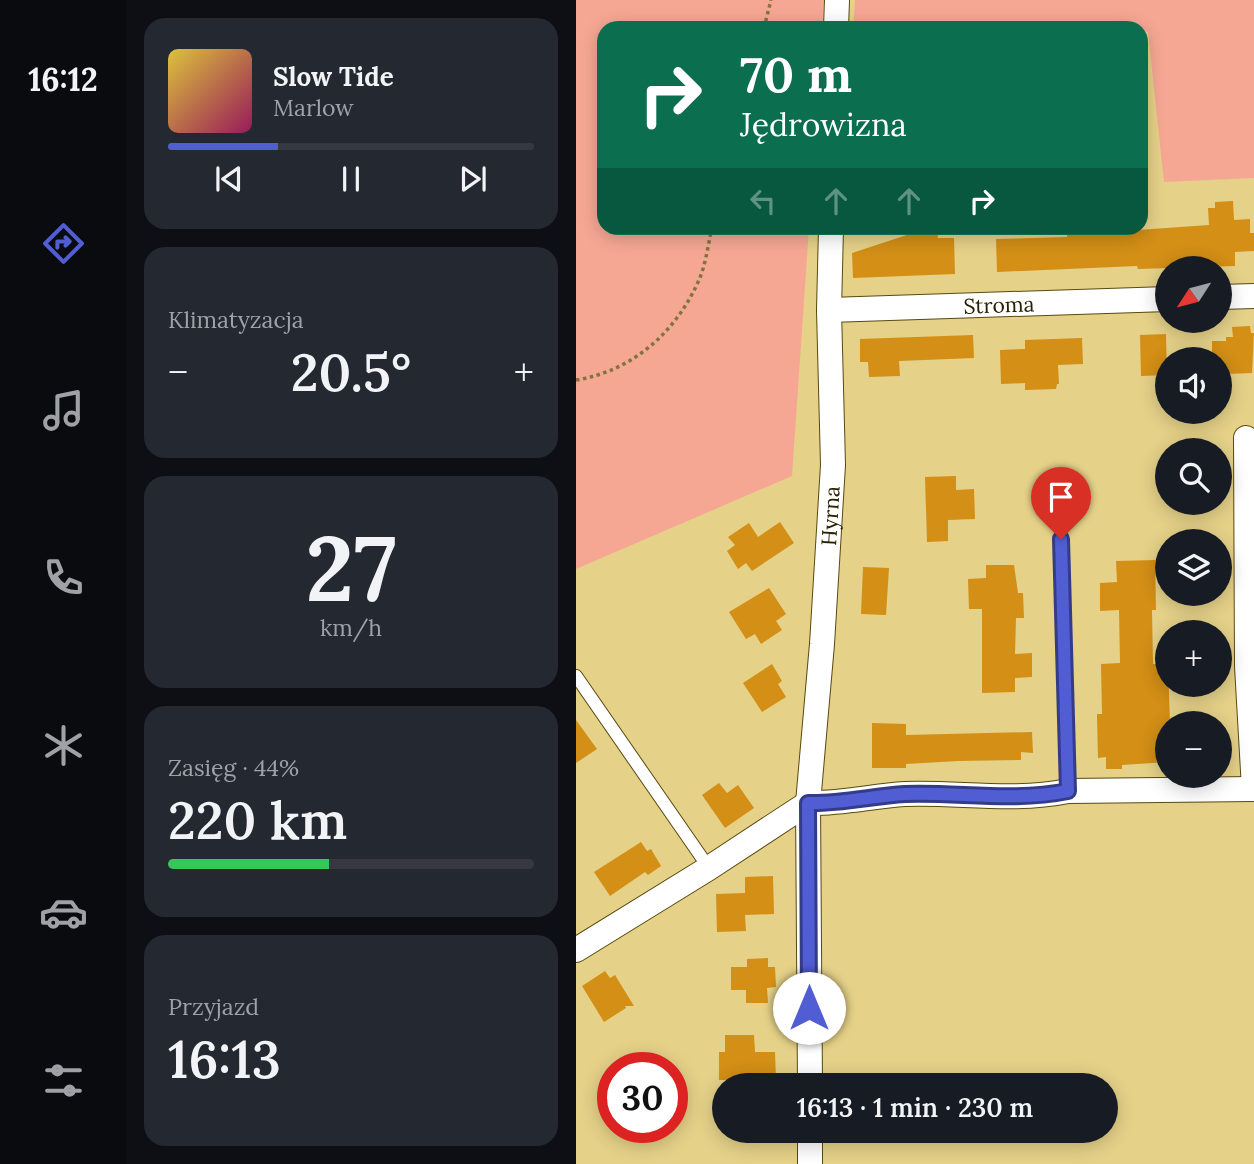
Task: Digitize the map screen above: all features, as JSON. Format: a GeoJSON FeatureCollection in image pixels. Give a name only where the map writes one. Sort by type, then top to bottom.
{"type":"FeatureCollection","features":[{"type":"Feature","properties":{"kind":"street"},"geometry":{"type":"LineString","coordinates":[[836,21],[837,0]]}},
{"type":"Feature","properties":{"kind":"street","name":"Hyrna"},"geometry":{"type":"LineString","coordinates":[[809,1073],[808,803],[822,644],[833,465],[829,310],[831,235]]}},
{"type":"Feature","properties":{"kind":"street"},"geometry":{"type":"LineString","coordinates":[[1232,297],[1254,296]]}},
{"type":"Feature","properties":{"kind":"street","name":"Stroma"},"geometry":{"type":"LineString","coordinates":[[829,310],[1155,299]]}},
{"type":"Feature","properties":{"kind":"street"},"geometry":{"type":"LineString","coordinates":[[576,950],[808,803],[832,804],[903,794],[1042,796],[1068,791],[1254,789],[1247,653],[1246,438]]}},
{"type":"Feature","properties":{"kind":"street"},"geometry":{"type":"LineString","coordinates":[[810,1143],[810,1164]]}},
{"type":"Feature","properties":{"kind":"lane"},"geometry":{"type":"LineString","coordinates":[[1061,539],[1068,791]]}},
{"type":"Feature","properties":{"kind":"lane"},"geometry":{"type":"LineString","coordinates":[[576,676],[709,868]]}},
{"type":"Feature","properties":{"kind":"path"},"geometry":{"type":"LineString","coordinates":[[766,21],[771,0]]}},
{"type":"Feature","properties":{"kind":"path"},"geometry":{"type":"LineString","coordinates":[[576,380],[592,378],[630,362],[659,340],[677,320],[700,279],[710,235]]}},
{"type":"Feature","properties":{"kind":"shaded area"},"geometry":{"type":"Polygon","coordinates":[[[576,0],[824,0],[822,21],[597,21],[597,235],[809,235],[792,476],[576,569],[576,0]]]}},
{"type":"Feature","properties":{"kind":"shaded area"},"geometry":{"type":"Polygon","coordinates":[[[855,0],[1254,0],[1254,178],[1164,182],[1148,21],[854,21],[855,0]]]}},
{"type":"Feature","properties":{"kind":"building"},"geometry":{"type":"Polygon","coordinates":[[[1233,201],[1234,220],[1250,219],[1250,233],[1254,233],[1254,251],[1235,252],[1235,266],[1232,266],[1232,256],[1155,256],[1155,268],[1138,269],[1137,266],[997,272],[996,239],[1067,235],[1148,235],[1148,229],[1209,225],[1208,208],[1215,208],[1215,202],[1233,201]]]}},
{"type":"Feature","properties":{"kind":"building"},"geometry":{"type":"Polygon","coordinates":[[[907,235],[954,238],[955,274],[853,278],[852,253],[907,235]]]}},
{"type":"Feature","properties":{"kind":"building"},"geometry":{"type":"Polygon","coordinates":[[[1250,326],[1251,333],[1254,333],[1252,373],[1232,374],[1232,347],[1212,347],[1212,341],[1226,341],[1226,337],[1233,337],[1232,327],[1250,326]]]}},
{"type":"Feature","properties":{"kind":"building"},"geometry":{"type":"Polygon","coordinates":[[[1166,334],[1166,347],[1155,347],[1155,375],[1141,376],[1140,335],[1166,334]]]}},
{"type":"Feature","properties":{"kind":"building"},"geometry":{"type":"Polygon","coordinates":[[[973,335],[974,358],[899,361],[900,376],[869,377],[868,362],[860,362],[860,339],[973,335]]]}},
{"type":"Feature","properties":{"kind":"building"},"geometry":{"type":"Polygon","coordinates":[[[1082,338],[1083,364],[1058,365],[1059,384],[1056,389],[1025,390],[1025,383],[1001,384],[1000,350],[1025,349],[1025,340],[1082,338]]]}},
{"type":"Feature","properties":{"kind":"building"},"geometry":{"type":"Polygon","coordinates":[[[956,476],[956,490],[974,489],[975,519],[948,520],[948,541],[927,542],[925,477],[956,476]]]}},
{"type":"Feature","properties":{"kind":"building"},"geometry":{"type":"Polygon","coordinates":[[[780,522],[794,543],[752,571],[746,563],[738,569],[727,551],[735,545],[728,537],[749,523],[758,537],[780,522]]]}},
{"type":"Feature","properties":{"kind":"building"},"geometry":{"type":"Polygon","coordinates":[[[1155,560],[1156,610],[1152,610],[1155,697],[1169,697],[1170,711],[1155,711],[1155,763],[1106,769],[1106,757],[1098,758],[1097,714],[1102,714],[1101,664],[1120,663],[1119,610],[1100,611],[1100,583],[1117,582],[1116,561],[1155,560]]]}},
{"type":"Feature","properties":{"kind":"building"},"geometry":{"type":"Polygon","coordinates":[[[986,565],[1014,565],[1018,593],[1023,593],[1024,618],[1016,618],[1015,654],[1032,653],[1032,677],[1015,678],[1015,692],[982,693],[982,609],[969,609],[968,579],[986,578],[986,565]]]}},
{"type":"Feature","properties":{"kind":"building"},"geometry":{"type":"Polygon","coordinates":[[[863,567],[889,568],[886,615],[861,614],[863,567]]]}},
{"type":"Feature","properties":{"kind":"building"},"geometry":{"type":"Polygon","coordinates":[[[769,588],[786,614],[776,621],[782,630],[761,644],[755,634],[746,639],[729,612],[769,588]]]}},
{"type":"Feature","properties":{"kind":"building"},"geometry":{"type":"Polygon","coordinates":[[[772,664],[782,681],[778,684],[786,697],[762,712],[743,683],[772,664]]]}},
{"type":"Feature","properties":{"kind":"building"},"geometry":{"type":"Polygon","coordinates":[[[576,720],[597,749],[576,763],[576,720]]]}},
{"type":"Feature","properties":{"kind":"building"},"geometry":{"type":"Polygon","coordinates":[[[872,723],[906,724],[906,735],[1032,732],[1033,753],[1021,752],[1021,760],[958,761],[906,764],[906,768],[872,768],[872,723]]]}},
{"type":"Feature","properties":{"kind":"building"},"geometry":{"type":"Polygon","coordinates":[[[719,783],[727,793],[738,785],[754,808],[725,828],[702,795],[719,783]]]}},
{"type":"Feature","properties":{"kind":"building"},"geometry":{"type":"Polygon","coordinates":[[[641,842],[647,851],[651,849],[661,866],[648,875],[645,872],[610,896],[594,872],[641,842]]]}},
{"type":"Feature","properties":{"kind":"building"},"geometry":{"type":"Polygon","coordinates":[[[773,876],[774,914],[745,915],[746,931],[717,932],[716,894],[745,893],[745,877],[773,876]]]}},
{"type":"Feature","properties":{"kind":"building"},"geometry":{"type":"Polygon","coordinates":[[[768,958],[768,967],[775,967],[776,987],[767,988],[768,1003],[746,1003],[746,990],[731,990],[731,967],[747,967],[747,959],[768,958]]]}},
{"type":"Feature","properties":{"kind":"building"},"geometry":{"type":"Polygon","coordinates":[[[605,971],[610,978],[615,975],[634,1006],[625,1006],[626,1008],[604,1022],[582,986],[605,971]]]}},
{"type":"Feature","properties":{"kind":"building"},"geometry":{"type":"Polygon","coordinates":[[[725,1035],[754,1035],[755,1052],[775,1052],[776,1073],[719,1073],[719,1052],[725,1052],[725,1035]]]}},
{"type":"Feature","properties":{"kind":"route"},"geometry":{"type":"LineString","coordinates":[[809,1008],[808,803],[832,804],[903,794],[1042,796],[1068,791],[1061,539]]}}]}
